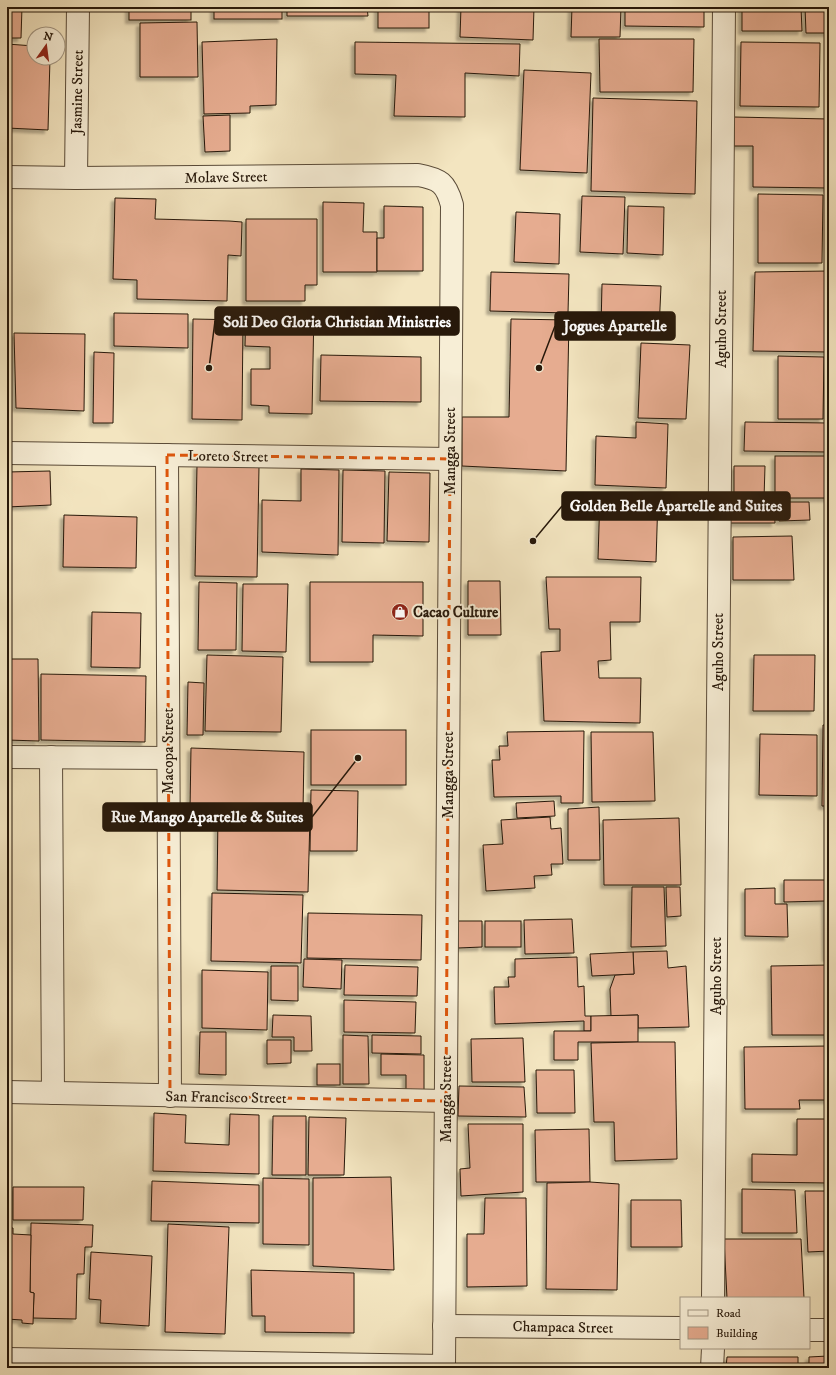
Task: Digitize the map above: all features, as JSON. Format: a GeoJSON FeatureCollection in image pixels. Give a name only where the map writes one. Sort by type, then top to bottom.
{"type":"FeatureCollection","features":[{"type":"Feature","properties":{"kind":"street","name":"Jasmine Street"},"geometry":{"type":"LineString","coordinates":[[76,178],[78,7]]}},
{"type":"Feature","properties":{"kind":"street","name":"Aguho Street"},"geometry":{"type":"LineString","coordinates":[[713,1297],[724,7]]}},
{"type":"Feature","properties":{"kind":"street","name":"Molave Street"},"geometry":{"type":"LineString","coordinates":[[7,177],[76,178],[418,175],[432,177],[443,184]]}},
{"type":"Feature","properties":{"kind":"street","name":"Mangga Street"},"geometry":{"type":"LineString","coordinates":[[443,184],[449,194],[452,205],[444,1367]]}},
{"type":"Feature","properties":{"kind":"street","name":"Loreto Street"},"geometry":{"type":"LineString","coordinates":[[7,453],[450,459]]}},
{"type":"Feature","properties":{"kind":"street","name":"Macopa Street"},"geometry":{"type":"LineString","coordinates":[[167,455],[170,1096]]}},
{"type":"Feature","properties":{"kind":"street"},"geometry":{"type":"LineString","coordinates":[[7,756],[168,758]]}},
{"type":"Feature","properties":{"kind":"street"},"geometry":{"type":"LineString","coordinates":[[51,757],[53,1093]]}},
{"type":"Feature","properties":{"kind":"street","name":"San Francisco Street"},"geometry":{"type":"LineString","coordinates":[[7,1092],[446,1101]]}},
{"type":"Feature","properties":{"kind":"street","name":"Champaca Street"},"geometry":{"type":"LineString","coordinates":[[444,1326],[680,1328]]}},
{"type":"Feature","properties":{"kind":"street"},"geometry":{"type":"LineString","coordinates":[[810,1330],[829,1330]]}},
{"type":"Feature","properties":{"kind":"street"},"geometry":{"type":"LineString","coordinates":[[712,1349],[712,1368]]}},
{"type":"Feature","properties":{"kind":"street"},"geometry":{"type":"LineString","coordinates":[[7,1359],[444,1367]]}},
{"type":"Feature","properties":{"kind":"highlighted area"},"geometry":{"type":"Polygon","coordinates":[[[167,455],[450,459],[446,1101],[170,1096],[167,455]]]}},
{"type":"Feature","properties":{"kind":"building"},"geometry":{"type":"Polygon","coordinates":[[[7,7],[22,7],[21,38],[7,38],[7,7]]]}},
{"type":"Feature","properties":{"kind":"building"},"geometry":{"type":"Polygon","coordinates":[[[129,7],[191,7],[191,20],[129,20],[129,7]]]}},
{"type":"Feature","properties":{"kind":"building"},"geometry":{"type":"Polygon","coordinates":[[[214,7],[282,7],[282,19],[214,19],[214,7]]]}},
{"type":"Feature","properties":{"kind":"building"},"geometry":{"type":"Polygon","coordinates":[[[287,7],[367,7],[368,16],[287,16],[287,7]]]}},
{"type":"Feature","properties":{"kind":"building"},"geometry":{"type":"Polygon","coordinates":[[[378,7],[429,7],[429,28],[378,28],[378,7]]]}},
{"type":"Feature","properties":{"kind":"building"},"geometry":{"type":"Polygon","coordinates":[[[461,7],[534,7],[533,40],[460,37],[461,7]]]}},
{"type":"Feature","properties":{"kind":"building"},"geometry":{"type":"Polygon","coordinates":[[[572,7],[621,7],[620,37],[571,37],[572,7]]]}},
{"type":"Feature","properties":{"kind":"building"},"geometry":{"type":"Polygon","coordinates":[[[625,7],[704,7],[704,27],[625,26],[625,7]]]}},
{"type":"Feature","properties":{"kind":"building"},"geometry":{"type":"Polygon","coordinates":[[[742,7],[801,7],[802,31],[742,31],[742,7]]]}},
{"type":"Feature","properties":{"kind":"building"},"geometry":{"type":"Polygon","coordinates":[[[805,7],[829,7],[829,33],[806,33],[805,7]]]}},
{"type":"Feature","properties":{"kind":"building"},"geometry":{"type":"Polygon","coordinates":[[[197,22],[198,77],[140,77],[140,23],[197,22]]]}},
{"type":"Feature","properties":{"kind":"building"},"geometry":{"type":"Polygon","coordinates":[[[277,39],[276,105],[250,106],[250,113],[204,114],[202,42],[277,39]]]}},
{"type":"Feature","properties":{"kind":"building"},"geometry":{"type":"Polygon","coordinates":[[[599,39],[694,39],[693,92],[600,92],[599,39]]]}},
{"type":"Feature","properties":{"kind":"building"},"geometry":{"type":"Polygon","coordinates":[[[355,42],[520,44],[519,76],[465,73],[465,117],[394,116],[396,75],[355,74],[355,42]]]}},
{"type":"Feature","properties":{"kind":"building"},"geometry":{"type":"Polygon","coordinates":[[[741,42],[820,43],[819,107],[740,106],[741,42]]]}},
{"type":"Feature","properties":{"kind":"building"},"geometry":{"type":"Polygon","coordinates":[[[7,44],[26,45],[26,66],[50,66],[48,130],[7,128],[7,44]]]}},
{"type":"Feature","properties":{"kind":"building"},"geometry":{"type":"Polygon","coordinates":[[[524,70],[591,73],[587,173],[520,170],[524,70]]]}},
{"type":"Feature","properties":{"kind":"building"},"geometry":{"type":"Polygon","coordinates":[[[593,98],[697,101],[695,194],[591,191],[593,98]]]}},
{"type":"Feature","properties":{"kind":"building"},"geometry":{"type":"Polygon","coordinates":[[[230,115],[230,151],[205,152],[203,116],[230,115]]]}},
{"type":"Feature","properties":{"kind":"building"},"geometry":{"type":"Polygon","coordinates":[[[734,117],[829,119],[829,188],[753,187],[753,146],[734,146],[734,117]]]}},
{"type":"Feature","properties":{"kind":"building"},"geometry":{"type":"Polygon","coordinates":[[[758,194],[823,195],[822,263],[758,263],[758,194]]]}},
{"type":"Feature","properties":{"kind":"building"},"geometry":{"type":"Polygon","coordinates":[[[582,196],[625,197],[623,254],[580,252],[582,196]]]}},
{"type":"Feature","properties":{"kind":"building"},"geometry":{"type":"Polygon","coordinates":[[[115,198],[156,199],[155,219],[242,222],[241,256],[228,255],[227,301],[137,299],[137,280],[113,279],[115,198]]]}},
{"type":"Feature","properties":{"kind":"building"},"geometry":{"type":"Polygon","coordinates":[[[323,202],[364,203],[363,232],[377,232],[377,272],[323,272],[323,202]]]}},
{"type":"Feature","properties":{"kind":"building"},"geometry":{"type":"Polygon","coordinates":[[[384,206],[423,207],[423,271],[377,271],[377,238],[384,238],[384,206]]]}},
{"type":"Feature","properties":{"kind":"building"},"geometry":{"type":"Polygon","coordinates":[[[628,206],[664,207],[663,255],[627,253],[628,206]]]}},
{"type":"Feature","properties":{"kind":"building"},"geometry":{"type":"Polygon","coordinates":[[[516,212],[560,214],[559,264],[514,262],[516,212]]]}},
{"type":"Feature","properties":{"kind":"building"},"geometry":{"type":"Polygon","coordinates":[[[246,219],[317,219],[317,285],[305,285],[305,301],[246,301],[246,219]]]}},
{"type":"Feature","properties":{"kind":"building"},"geometry":{"type":"Polygon","coordinates":[[[829,271],[829,352],[753,351],[755,272],[829,271]]]}},
{"type":"Feature","properties":{"kind":"building"},"geometry":{"type":"Polygon","coordinates":[[[491,272],[569,274],[568,313],[490,311],[491,272]]]}},
{"type":"Feature","properties":{"kind":"building"},"geometry":{"type":"Polygon","coordinates":[[[602,284],[661,286],[659,330],[601,328],[602,284]]]}},
{"type":"Feature","properties":{"kind":"building"},"geometry":{"type":"Polygon","coordinates":[[[246,308],[314,309],[312,414],[269,413],[269,406],[251,405],[251,369],[270,369],[270,347],[245,346],[246,308]]]}},
{"type":"Feature","properties":{"kind":"building"},"geometry":{"type":"Polygon","coordinates":[[[114,313],[188,314],[188,348],[114,346],[114,313]]]}},
{"type":"Feature","properties":{"kind":"building"},"geometry":{"type":"Polygon","coordinates":[[[193,319],[243,320],[242,420],[192,419],[193,319]]]}},
{"type":"Feature","properties":{"kind":"building"},"geometry":{"type":"Polygon","coordinates":[[[511,319],[569,320],[566,471],[462,466],[462,417],[509,417],[511,319]]]}},
{"type":"Feature","properties":{"kind":"building"},"geometry":{"type":"Polygon","coordinates":[[[14,333],[85,334],[84,411],[16,408],[14,333]]]}},
{"type":"Feature","properties":{"kind":"building"},"geometry":{"type":"Polygon","coordinates":[[[641,343],[690,345],[686,419],[638,418],[641,343]]]}},
{"type":"Feature","properties":{"kind":"building"},"geometry":{"type":"Polygon","coordinates":[[[94,352],[114,353],[113,423],[93,423],[94,352]]]}},
{"type":"Feature","properties":{"kind":"building"},"geometry":{"type":"Polygon","coordinates":[[[321,355],[421,357],[421,402],[320,401],[321,355]]]}},
{"type":"Feature","properties":{"kind":"building"},"geometry":{"type":"Polygon","coordinates":[[[778,356],[824,357],[823,419],[778,419],[778,356]]]}},
{"type":"Feature","properties":{"kind":"building"},"geometry":{"type":"Polygon","coordinates":[[[828,356],[829,417],[827,417],[828,356]]]}},
{"type":"Feature","properties":{"kind":"building"},"geometry":{"type":"Polygon","coordinates":[[[636,422],[668,424],[666,488],[595,485],[596,436],[636,438],[636,422]]]}},
{"type":"Feature","properties":{"kind":"building"},"geometry":{"type":"Polygon","coordinates":[[[745,422],[829,423],[829,452],[744,451],[745,422]]]}},
{"type":"Feature","properties":{"kind":"building"},"geometry":{"type":"Polygon","coordinates":[[[775,456],[829,456],[829,498],[775,498],[775,456]]]}},
{"type":"Feature","properties":{"kind":"building"},"geometry":{"type":"Polygon","coordinates":[[[197,465],[259,467],[257,577],[195,576],[197,465]]]}},
{"type":"Feature","properties":{"kind":"building"},"geometry":{"type":"Polygon","coordinates":[[[734,466],[765,466],[764,499],[734,498],[734,466]]]}},
{"type":"Feature","properties":{"kind":"building"},"geometry":{"type":"Polygon","coordinates":[[[301,469],[339,470],[338,555],[262,552],[262,500],[301,501],[301,469]]]}},
{"type":"Feature","properties":{"kind":"building"},"geometry":{"type":"Polygon","coordinates":[[[343,470],[385,471],[384,543],[342,542],[343,470]]]}},
{"type":"Feature","properties":{"kind":"building"},"geometry":{"type":"Polygon","coordinates":[[[50,471],[51,505],[7,507],[7,472],[50,471]]]}},
{"type":"Feature","properties":{"kind":"building"},"geometry":{"type":"Polygon","coordinates":[[[389,472],[430,473],[429,542],[387,541],[389,472]]]}},
{"type":"Feature","properties":{"kind":"building"},"geometry":{"type":"Polygon","coordinates":[[[600,494],[658,496],[656,562],[598,559],[600,494]]]}},
{"type":"Feature","properties":{"kind":"building"},"geometry":{"type":"Polygon","coordinates":[[[778,502],[809,502],[810,520],[779,521],[778,502]]]}},
{"type":"Feature","properties":{"kind":"building"},"geometry":{"type":"Polygon","coordinates":[[[728,503],[774,503],[775,523],[728,523],[728,503]]]}},
{"type":"Feature","properties":{"kind":"building"},"geometry":{"type":"Polygon","coordinates":[[[64,515],[137,517],[136,568],[63,567],[64,515]]]}},
{"type":"Feature","properties":{"kind":"building"},"geometry":{"type":"Polygon","coordinates":[[[792,536],[794,580],[733,580],[733,537],[792,536]]]}},
{"type":"Feature","properties":{"kind":"building"},"geometry":{"type":"Polygon","coordinates":[[[546,577],[641,577],[640,622],[610,622],[611,660],[598,661],[599,678],[641,678],[640,723],[544,721],[541,652],[560,651],[560,629],[549,629],[546,577]]]}},
{"type":"Feature","properties":{"kind":"building"},"geometry":{"type":"Polygon","coordinates":[[[468,581],[500,581],[501,635],[468,635],[468,581]]]}},
{"type":"Feature","properties":{"kind":"building"},"geometry":{"type":"Polygon","coordinates":[[[199,582],[237,583],[236,650],[198,650],[199,582]]]}},
{"type":"Feature","properties":{"kind":"building"},"geometry":{"type":"Polygon","coordinates":[[[310,582],[423,582],[423,636],[373,635],[373,662],[310,662],[310,582]]]}},
{"type":"Feature","properties":{"kind":"building"},"geometry":{"type":"Polygon","coordinates":[[[243,584],[288,584],[286,652],[242,651],[243,584]]]}},
{"type":"Feature","properties":{"kind":"building"},"geometry":{"type":"Polygon","coordinates":[[[92,612],[141,613],[140,668],[91,667],[92,612]]]}},
{"type":"Feature","properties":{"kind":"building"},"geometry":{"type":"Polygon","coordinates":[[[207,655],[283,657],[281,732],[205,731],[207,655]]]}},
{"type":"Feature","properties":{"kind":"building"},"geometry":{"type":"Polygon","coordinates":[[[754,655],[815,655],[814,711],[753,711],[754,655]]]}},
{"type":"Feature","properties":{"kind":"building"},"geometry":{"type":"Polygon","coordinates":[[[7,659],[38,659],[39,741],[7,740],[7,659]]]}},
{"type":"Feature","properties":{"kind":"building"},"geometry":{"type":"Polygon","coordinates":[[[41,674],[146,676],[145,742],[41,740],[41,674]]]}},
{"type":"Feature","properties":{"kind":"building"},"geometry":{"type":"Polygon","coordinates":[[[188,682],[204,683],[203,735],[187,735],[188,682]]]}},
{"type":"Feature","properties":{"kind":"building"},"geometry":{"type":"Polygon","coordinates":[[[823,725],[829,725],[829,806],[822,806],[823,725]]]}},
{"type":"Feature","properties":{"kind":"building"},"geometry":{"type":"Polygon","coordinates":[[[311,730],[406,730],[406,785],[311,785],[311,730]]]}},
{"type":"Feature","properties":{"kind":"building"},"geometry":{"type":"Polygon","coordinates":[[[584,731],[583,803],[561,803],[561,796],[494,797],[492,760],[500,760],[499,746],[508,746],[507,732],[584,731]]]}},
{"type":"Feature","properties":{"kind":"building"},"geometry":{"type":"Polygon","coordinates":[[[591,732],[653,732],[655,801],[592,802],[591,732]]]}},
{"type":"Feature","properties":{"kind":"building"},"geometry":{"type":"Polygon","coordinates":[[[760,734],[817,735],[817,796],[759,795],[760,734]]]}},
{"type":"Feature","properties":{"kind":"building"},"geometry":{"type":"Polygon","coordinates":[[[191,748],[304,752],[303,811],[190,810],[191,748]]]}},
{"type":"Feature","properties":{"kind":"building"},"geometry":{"type":"Polygon","coordinates":[[[311,790],[358,791],[357,851],[310,851],[311,790]]]}},
{"type":"Feature","properties":{"kind":"building"},"geometry":{"type":"Polygon","coordinates":[[[554,801],[555,816],[517,818],[516,803],[554,801]]]}},
{"type":"Feature","properties":{"kind":"building"},"geometry":{"type":"Polygon","coordinates":[[[599,807],[600,860],[568,860],[568,809],[599,807]]]}},
{"type":"Feature","properties":{"kind":"building"},"geometry":{"type":"Polygon","coordinates":[[[218,815],[310,816],[308,892],[217,890],[218,815]]]}},
{"type":"Feature","properties":{"kind":"building"},"geometry":{"type":"Polygon","coordinates":[[[550,817],[551,829],[561,828],[563,864],[551,864],[552,875],[534,876],[535,888],[486,891],[483,845],[503,844],[501,820],[550,817]]]}},
{"type":"Feature","properties":{"kind":"building"},"geometry":{"type":"Polygon","coordinates":[[[679,818],[681,885],[604,885],[603,820],[679,818]]]}},
{"type":"Feature","properties":{"kind":"building"},"geometry":{"type":"Polygon","coordinates":[[[784,880],[829,880],[829,958],[826,958],[825,901],[784,902],[784,880]]]}},
{"type":"Feature","properties":{"kind":"building"},"geometry":{"type":"Polygon","coordinates":[[[632,887],[664,887],[666,946],[631,947],[632,887]]]}},
{"type":"Feature","properties":{"kind":"building"},"geometry":{"type":"Polygon","coordinates":[[[666,887],[680,887],[681,916],[667,917],[666,887]]]}},
{"type":"Feature","properties":{"kind":"building"},"geometry":{"type":"Polygon","coordinates":[[[775,888],[775,904],[787,904],[788,937],[745,936],[745,889],[775,888]]]}},
{"type":"Feature","properties":{"kind":"building"},"geometry":{"type":"Polygon","coordinates":[[[212,893],[303,895],[301,963],[211,961],[212,893]]]}},
{"type":"Feature","properties":{"kind":"building"},"geometry":{"type":"Polygon","coordinates":[[[308,913],[422,915],[421,960],[307,958],[308,913]]]}},
{"type":"Feature","properties":{"kind":"building"},"geometry":{"type":"Polygon","coordinates":[[[572,919],[574,953],[525,954],[524,920],[572,919]]]}},
{"type":"Feature","properties":{"kind":"building"},"geometry":{"type":"Polygon","coordinates":[[[457,921],[482,921],[482,947],[458,948],[457,921]]]}},
{"type":"Feature","properties":{"kind":"building"},"geometry":{"type":"Polygon","coordinates":[[[485,921],[521,921],[521,947],[485,947],[485,921]]]}},
{"type":"Feature","properties":{"kind":"building"},"geometry":{"type":"Polygon","coordinates":[[[667,951],[668,968],[686,966],[689,1027],[638,1028],[638,1015],[611,1016],[610,989],[615,975],[634,974],[633,952],[667,951]]]}},
{"type":"Feature","properties":{"kind":"building"},"geometry":{"type":"Polygon","coordinates":[[[633,952],[634,974],[592,976],[590,954],[633,952]]]}},
{"type":"Feature","properties":{"kind":"building"},"geometry":{"type":"Polygon","coordinates":[[[577,957],[578,987],[584,986],[585,1016],[591,1016],[591,1031],[584,1031],[584,1021],[495,1024],[494,987],[509,987],[508,977],[515,977],[515,959],[577,957]]]}},
{"type":"Feature","properties":{"kind":"building"},"geometry":{"type":"Polygon","coordinates":[[[304,959],[342,960],[341,989],[303,987],[304,959]]]}},
{"type":"Feature","properties":{"kind":"building"},"geometry":{"type":"Polygon","coordinates":[[[345,965],[418,967],[417,996],[344,995],[345,965]]]}},
{"type":"Feature","properties":{"kind":"building"},"geometry":{"type":"Polygon","coordinates":[[[829,965],[829,1035],[772,1035],[771,966],[829,965]]]}},
{"type":"Feature","properties":{"kind":"building"},"geometry":{"type":"Polygon","coordinates":[[[271,966],[298,966],[298,1001],[271,1000],[271,966]]]}},
{"type":"Feature","properties":{"kind":"building"},"geometry":{"type":"Polygon","coordinates":[[[202,970],[268,972],[267,1030],[202,1028],[202,970]]]}},
{"type":"Feature","properties":{"kind":"building"},"geometry":{"type":"Polygon","coordinates":[[[344,1000],[416,1002],[415,1033],[344,1032],[344,1000]]]}},
{"type":"Feature","properties":{"kind":"building"},"geometry":{"type":"Polygon","coordinates":[[[273,1015],[311,1016],[312,1051],[294,1051],[294,1037],[272,1037],[273,1015]]]}},
{"type":"Feature","properties":{"kind":"building"},"geometry":{"type":"Polygon","coordinates":[[[638,1015],[638,1042],[578,1042],[578,1060],[554,1060],[554,1031],[591,1031],[591,1016],[638,1015]]]}},
{"type":"Feature","properties":{"kind":"building"},"geometry":{"type":"Polygon","coordinates":[[[200,1032],[226,1032],[226,1075],[199,1074],[200,1032]]]}},
{"type":"Feature","properties":{"kind":"building"},"geometry":{"type":"Polygon","coordinates":[[[343,1035],[368,1036],[369,1084],[343,1084],[343,1035]]]}},
{"type":"Feature","properties":{"kind":"building"},"geometry":{"type":"Polygon","coordinates":[[[372,1035],[421,1036],[421,1054],[372,1053],[372,1035]]]}},
{"type":"Feature","properties":{"kind":"building"},"geometry":{"type":"Polygon","coordinates":[[[523,1038],[525,1082],[472,1082],[471,1039],[523,1038]]]}},
{"type":"Feature","properties":{"kind":"building"},"geometry":{"type":"Polygon","coordinates":[[[267,1040],[291,1040],[291,1063],[267,1064],[267,1040]]]}},
{"type":"Feature","properties":{"kind":"building"},"geometry":{"type":"Polygon","coordinates":[[[675,1042],[677,1159],[615,1161],[614,1122],[594,1122],[591,1043],[675,1042]]]}},
{"type":"Feature","properties":{"kind":"building"},"geometry":{"type":"Polygon","coordinates":[[[829,1046],[829,1100],[799,1100],[800,1109],[745,1109],[744,1047],[829,1046]]]}},
{"type":"Feature","properties":{"kind":"building"},"geometry":{"type":"Polygon","coordinates":[[[381,1054],[424,1055],[424,1091],[406,1091],[406,1075],[381,1075],[381,1054]]]}},
{"type":"Feature","properties":{"kind":"building"},"geometry":{"type":"Polygon","coordinates":[[[317,1064],[340,1064],[340,1085],[317,1085],[317,1064]]]}},
{"type":"Feature","properties":{"kind":"building"},"geometry":{"type":"Polygon","coordinates":[[[536,1070],[574,1070],[575,1113],[537,1113],[536,1070]]]}},
{"type":"Feature","properties":{"kind":"building"},"geometry":{"type":"Polygon","coordinates":[[[459,1086],[524,1087],[526,1117],[458,1116],[459,1086]]]}},
{"type":"Feature","properties":{"kind":"building"},"geometry":{"type":"Polygon","coordinates":[[[154,1113],[186,1115],[185,1143],[229,1145],[230,1114],[259,1115],[259,1174],[153,1171],[154,1113]]]}},
{"type":"Feature","properties":{"kind":"building"},"geometry":{"type":"Polygon","coordinates":[[[7,1116],[10,1116],[8,1220],[7,1220],[7,1116]]]}},
{"type":"Feature","properties":{"kind":"building"},"geometry":{"type":"Polygon","coordinates":[[[273,1116],[306,1116],[306,1175],[272,1175],[273,1116]]]}},
{"type":"Feature","properties":{"kind":"building"},"geometry":{"type":"Polygon","coordinates":[[[309,1117],[346,1118],[344,1175],[308,1175],[309,1117]]]}},
{"type":"Feature","properties":{"kind":"building"},"geometry":{"type":"Polygon","coordinates":[[[797,1119],[829,1119],[829,1183],[752,1182],[752,1154],[797,1155],[797,1119]]]}},
{"type":"Feature","properties":{"kind":"building"},"geometry":{"type":"Polygon","coordinates":[[[468,1124],[523,1124],[523,1192],[461,1196],[460,1169],[470,1168],[468,1124]]]}},
{"type":"Feature","properties":{"kind":"building"},"geometry":{"type":"Polygon","coordinates":[[[589,1129],[590,1182],[536,1182],[535,1130],[589,1129]]]}},
{"type":"Feature","properties":{"kind":"building"},"geometry":{"type":"Polygon","coordinates":[[[391,1177],[394,1270],[313,1266],[313,1178],[391,1177]]]}},
{"type":"Feature","properties":{"kind":"building"},"geometry":{"type":"Polygon","coordinates":[[[263,1178],[309,1179],[309,1245],[263,1244],[263,1178]]]}},
{"type":"Feature","properties":{"kind":"building"},"geometry":{"type":"Polygon","coordinates":[[[152,1181],[259,1185],[259,1223],[151,1221],[152,1181]]]}},
{"type":"Feature","properties":{"kind":"building"},"geometry":{"type":"Polygon","coordinates":[[[590,1182],[619,1184],[617,1290],[546,1289],[547,1183],[590,1182]]]}},
{"type":"Feature","properties":{"kind":"building"},"geometry":{"type":"Polygon","coordinates":[[[13,1187],[84,1187],[83,1220],[13,1220],[13,1187]]]}},
{"type":"Feature","properties":{"kind":"building"},"geometry":{"type":"Polygon","coordinates":[[[742,1189],[795,1190],[797,1233],[742,1233],[742,1189]]]}},
{"type":"Feature","properties":{"kind":"building"},"geometry":{"type":"Polygon","coordinates":[[[805,1191],[829,1191],[829,1251],[808,1252],[805,1191]]]}},
{"type":"Feature","properties":{"kind":"building"},"geometry":{"type":"Polygon","coordinates":[[[485,1198],[526,1198],[527,1286],[467,1287],[467,1234],[484,1234],[485,1198]]]}},
{"type":"Feature","properties":{"kind":"building"},"geometry":{"type":"Polygon","coordinates":[[[631,1200],[681,1200],[682,1247],[631,1247],[631,1200]]]}},
{"type":"Feature","properties":{"kind":"building"},"geometry":{"type":"Polygon","coordinates":[[[31,1223],[93,1225],[92,1247],[85,1247],[84,1274],[77,1274],[76,1319],[33,1318],[34,1293],[30,1292],[31,1223]]]}},
{"type":"Feature","properties":{"kind":"building"},"geometry":{"type":"Polygon","coordinates":[[[168,1224],[229,1227],[225,1334],[165,1332],[168,1224]]]}},
{"type":"Feature","properties":{"kind":"building"},"geometry":{"type":"Polygon","coordinates":[[[7,1228],[13,1228],[13,1234],[31,1235],[30,1292],[34,1293],[33,1324],[22,1323],[22,1320],[7,1319],[7,1228]]]}},
{"type":"Feature","properties":{"kind":"building"},"geometry":{"type":"Polygon","coordinates":[[[724,1239],[801,1239],[804,1297],[727,1297],[724,1239]]]}},
{"type":"Feature","properties":{"kind":"building"},"geometry":{"type":"Polygon","coordinates":[[[91,1252],[152,1256],[149,1326],[100,1323],[101,1300],[89,1299],[91,1252]]]}},
{"type":"Feature","properties":{"kind":"building"},"geometry":{"type":"Polygon","coordinates":[[[251,1270],[354,1273],[354,1333],[265,1332],[265,1316],[252,1316],[251,1270]]]}},
{"type":"Feature","properties":{"kind":"building"},"geometry":{"type":"Polygon","coordinates":[[[828,1356],[828,1368],[809,1368],[809,1357],[828,1356]]]}},
{"type":"Feature","properties":{"kind":"building"},"geometry":{"type":"Polygon","coordinates":[[[727,1357],[798,1357],[798,1368],[726,1368],[727,1357]]]}},
{"type":"Feature","properties":{"kind":"place","name":"Soli Deo Gloria Christian Ministries"},"geometry":{"type":"Point","coordinates":[209,368]}},
{"type":"Feature","properties":{"kind":"place","name":"Jogues Apartelle"},"geometry":{"type":"Point","coordinates":[539,368]}},
{"type":"Feature","properties":{"kind":"place","name":"Golden Belle Apartelle and Suites"},"geometry":{"type":"Point","coordinates":[533,541]}},
{"type":"Feature","properties":{"kind":"place","name":"Cacao Culture"},"geometry":{"type":"Point","coordinates":[400,612]}},
{"type":"Feature","properties":{"kind":"place","name":"Rue Mango Apartelle & Suites"},"geometry":{"type":"Point","coordinates":[358,758]}}]}
